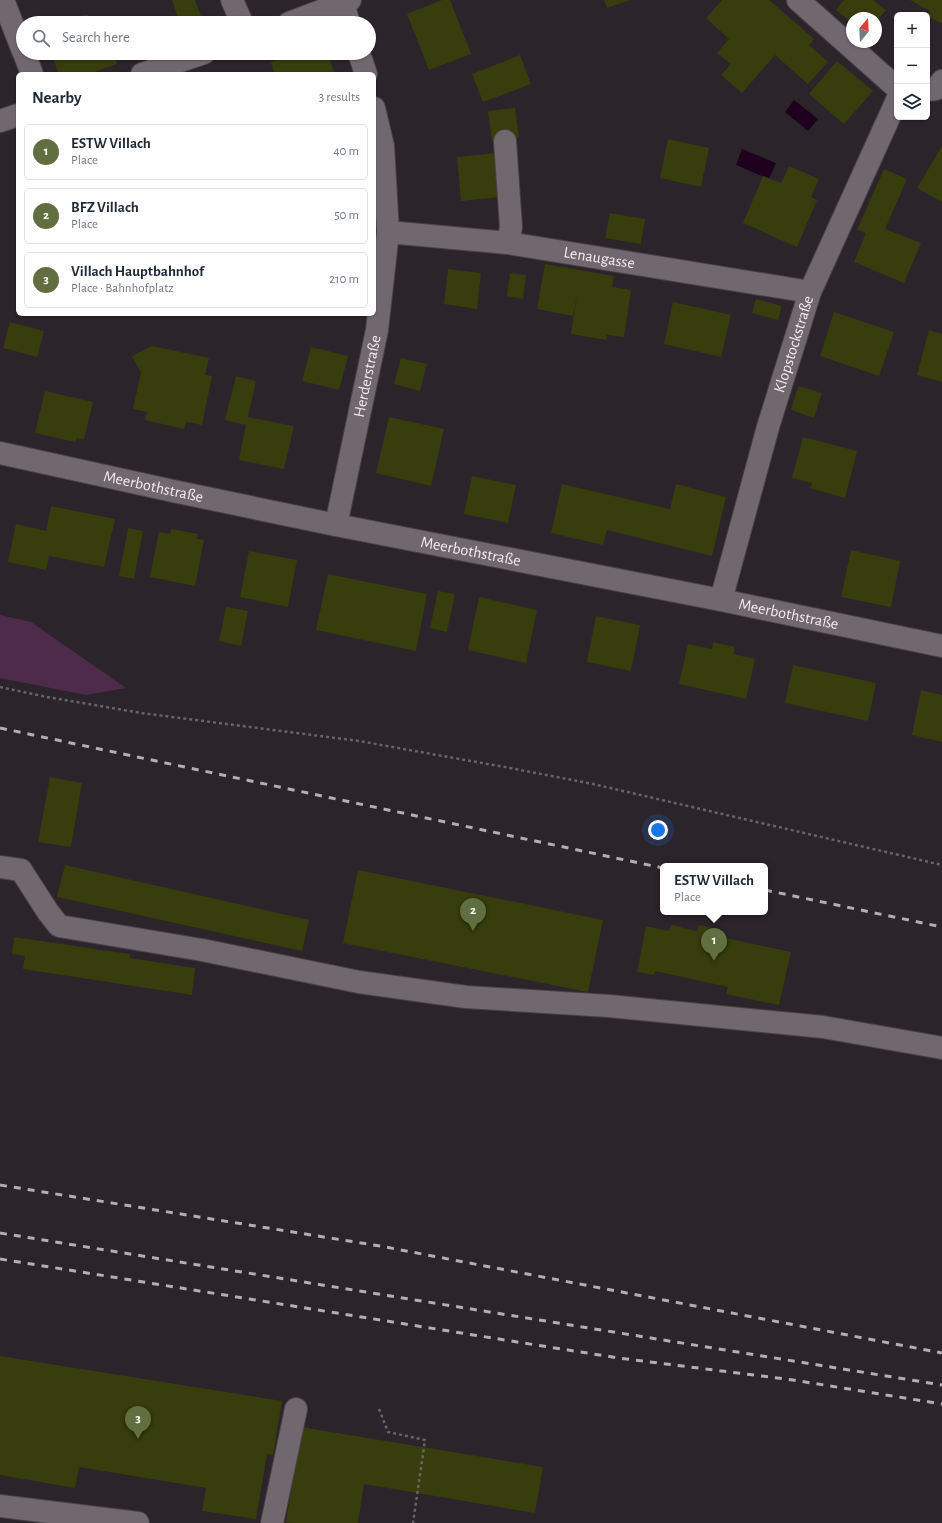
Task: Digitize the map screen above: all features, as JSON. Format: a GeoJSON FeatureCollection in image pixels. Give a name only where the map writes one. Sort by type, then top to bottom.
{"type":"FeatureCollection","features":[{"type":"Feature","properties":{"kind":"street"},"geometry":{"type":"LineString","coordinates":[[4,0],[16,33]]}},
{"type":"Feature","properties":{"kind":"street"},"geometry":{"type":"LineString","coordinates":[[232,0],[239,16]]}},
{"type":"Feature","properties":{"kind":"street"},"geometry":{"type":"LineString","coordinates":[[798,0],[894,85]]}},
{"type":"Feature","properties":{"kind":"street"},"geometry":{"type":"LineString","coordinates":[[307,16],[346,1],[348,16]]}},
{"type":"Feature","properties":{"kind":"street"},"geometry":{"type":"LineString","coordinates":[[26,60],[31,72]]}},
{"type":"Feature","properties":{"kind":"street"},"geometry":{"type":"LineString","coordinates":[[148,72],[183,60]]}},
{"type":"Feature","properties":{"kind":"street"},"geometry":{"type":"LineString","coordinates":[[361,60],[365,72]]}},
{"type":"Feature","properties":{"kind":"street"},"geometry":{"type":"LineString","coordinates":[[930,90],[936,89],[942,81]]}},
{"type":"Feature","properties":{"kind":"street","name":"Klopstockstraße"},"geometry":{"type":"LineString","coordinates":[[721,600],[768,427],[810,292],[894,107]]}},
{"type":"Feature","properties":{"kind":"street"},"geometry":{"type":"LineString","coordinates":[[0,121],[16,116]]}},
{"type":"Feature","properties":{"kind":"street","name":"Herderstraße"},"geometry":{"type":"LineString","coordinates":[[336,525],[377,330],[388,232],[383,146],[376,116]]}},
{"type":"Feature","properties":{"kind":"street"},"geometry":{"type":"LineString","coordinates":[[505,141],[511,227],[508,243]]}},
{"type":"Feature","properties":{"kind":"street","name":"Lenaugasse"},"geometry":{"type":"LineString","coordinates":[[388,232],[508,243],[810,292]]}},
{"type":"Feature","properties":{"kind":"street","name":"Meerbothstraße"},"geometry":{"type":"LineString","coordinates":[[0,453],[336,525],[721,600],[942,646]]}},
{"type":"Feature","properties":{"kind":"street"},"geometry":{"type":"LineString","coordinates":[[0,866],[21,870],[48,912],[59,926],[202,950],[359,982],[458,996],[609,1006],[824,1028],[942,1048]]}},
{"type":"Feature","properties":{"kind":"street"},"geometry":{"type":"LineString","coordinates":[[272,1523],[296,1409]]}},
{"type":"Feature","properties":{"kind":"street"},"geometry":{"type":"LineString","coordinates":[[0,1506],[138,1523]]}},
{"type":"Feature","properties":{"kind":"path"},"geometry":{"type":"LineString","coordinates":[[0,687],[47,697],[141,713],[359,741],[510,768],[593,784],[942,865]]}},
{"type":"Feature","properties":{"kind":"path"},"geometry":{"type":"LineString","coordinates":[[379,1409],[388,1432],[425,1440],[413,1523]]}},
{"type":"Feature","properties":{"kind":"shaded area"},"geometry":{"type":"Polygon","coordinates":[[[794,100],[818,119],[808,131],[785,112],[794,100]]]}},
{"type":"Feature","properties":{"kind":"shaded area"},"geometry":{"type":"Polygon","coordinates":[[[742,149],[776,163],[769,179],[736,165],[742,149]]]}},
{"type":"Feature","properties":{"kind":"shaded area"},"geometry":{"type":"Polygon","coordinates":[[[0,615],[31,622],[126,688],[86,695],[0,678],[0,615]]]}},
{"type":"Feature","properties":{"kind":"building"},"geometry":{"type":"Polygon","coordinates":[[[172,0],[195,0],[201,16],[178,16],[172,0]]]}},
{"type":"Feature","properties":{"kind":"building"},"geometry":{"type":"Polygon","coordinates":[[[442,0],[450,0],[471,54],[429,70],[407,14],[442,0]]]}},
{"type":"Feature","properties":{"kind":"building"},"geometry":{"type":"Polygon","coordinates":[[[604,0],[630,0],[607,8],[604,0]]]}},
{"type":"Feature","properties":{"kind":"building"},"geometry":{"type":"Polygon","coordinates":[[[722,0],[769,0],[814,39],[809,45],[828,62],[808,84],[775,55],[742,93],[721,75],[731,64],[717,53],[729,39],[706,18],[722,0]]]}},
{"type":"Feature","properties":{"kind":"building"},"geometry":{"type":"Polygon","coordinates":[[[844,0],[875,0],[874,1],[886,10],[882,15],[882,12],[846,12],[846,18],[836,10],[844,0]]]}},
{"type":"Feature","properties":{"kind":"building"},"geometry":{"type":"Polygon","coordinates":[[[910,0],[942,0],[942,24],[930,17],[930,11],[910,0]]]}},
{"type":"Feature","properties":{"kind":"building"},"geometry":{"type":"Polygon","coordinates":[[[520,55],[531,84],[483,102],[472,74],[520,55]]]}},
{"type":"Feature","properties":{"kind":"building"},"geometry":{"type":"Polygon","coordinates":[[[54,60],[116,60],[117,64],[95,72],[58,72],[54,60]]]}},
{"type":"Feature","properties":{"kind":"building"},"geometry":{"type":"Polygon","coordinates":[[[277,60],[330,60],[334,72],[274,72],[271,62],[277,60]]]}},
{"type":"Feature","properties":{"kind":"building"},"geometry":{"type":"Polygon","coordinates":[[[837,61],[873,91],[844,124],[809,94],[837,61]]]}},
{"type":"Feature","properties":{"kind":"building"},"geometry":{"type":"Polygon","coordinates":[[[515,108],[519,137],[492,141],[488,111],[515,108]]]}},
{"type":"Feature","properties":{"kind":"building"},"geometry":{"type":"Polygon","coordinates":[[[668,139],[709,148],[701,187],[660,178],[668,139]]]}},
{"type":"Feature","properties":{"kind":"building"},"geometry":{"type":"Polygon","coordinates":[[[942,146],[942,202],[917,188],[942,146]]]}},
{"type":"Feature","properties":{"kind":"building"},"geometry":{"type":"Polygon","coordinates":[[[496,153],[500,197],[461,201],[457,157],[496,153]]]}},
{"type":"Feature","properties":{"kind":"building"},"geometry":{"type":"Polygon","coordinates":[[[789,166],[819,179],[811,197],[817,200],[797,247],[743,223],[763,176],[781,183],[789,166]]]}},
{"type":"Feature","properties":{"kind":"building"},"geometry":{"type":"Polygon","coordinates":[[[884,169],[907,179],[885,229],[921,243],[904,283],[854,262],[866,233],[857,230],[884,169]]]}},
{"type":"Feature","properties":{"kind":"building"},"geometry":{"type":"Polygon","coordinates":[[[610,213],[645,219],[641,244],[605,238],[610,213]]]}},
{"type":"Feature","properties":{"kind":"building"},"geometry":{"type":"Polygon","coordinates":[[[545,264],[614,276],[612,287],[631,290],[624,337],[607,335],[606,340],[571,334],[577,295],[573,316],[537,309],[545,264]]]}},
{"type":"Feature","properties":{"kind":"building"},"geometry":{"type":"Polygon","coordinates":[[[448,269],[481,273],[477,309],[444,304],[448,269]]]}},
{"type":"Feature","properties":{"kind":"building"},"geometry":{"type":"Polygon","coordinates":[[[510,273],[526,275],[523,299],[507,296],[510,273]]]}},
{"type":"Feature","properties":{"kind":"building"},"geometry":{"type":"Polygon","coordinates":[[[756,299],[782,306],[778,320],[752,313],[756,299]]]}},
{"type":"Feature","properties":{"kind":"building"},"geometry":{"type":"Polygon","coordinates":[[[673,302],[731,315],[721,357],[664,344],[673,302]]]}},
{"type":"Feature","properties":{"kind":"building"},"geometry":{"type":"Polygon","coordinates":[[[834,312],[894,332],[879,376],[820,356],[834,312]]]}},
{"type":"Feature","properties":{"kind":"building"},"geometry":{"type":"Polygon","coordinates":[[[10,322],[44,331],[37,357],[3,348],[10,322]]]}},
{"type":"Feature","properties":{"kind":"building"},"geometry":{"type":"Polygon","coordinates":[[[929,330],[942,334],[942,382],[917,375],[929,330]]]}},
{"type":"Feature","properties":{"kind":"building"},"geometry":{"type":"Polygon","coordinates":[[[152,346],[209,358],[205,375],[212,376],[202,425],[186,422],[184,429],[145,420],[147,412],[133,409],[141,372],[132,356],[152,346]]]}},
{"type":"Feature","properties":{"kind":"building"},"geometry":{"type":"Polygon","coordinates":[[[311,347],[348,356],[339,390],[302,381],[311,347]]]}},
{"type":"Feature","properties":{"kind":"building"},"geometry":{"type":"Polygon","coordinates":[[[401,358],[427,364],[420,391],[394,384],[401,358]]]}},
{"type":"Feature","properties":{"kind":"building"},"geometry":{"type":"Polygon","coordinates":[[[236,376],[256,381],[248,417],[294,426],[284,469],[239,460],[246,425],[225,420],[236,376]]]}},
{"type":"Feature","properties":{"kind":"building"},"geometry":{"type":"Polygon","coordinates":[[[798,386],[822,393],[814,418],[791,410],[798,386]]]}},
{"type":"Feature","properties":{"kind":"building"},"geometry":{"type":"Polygon","coordinates":[[[45,391],[93,402],[84,439],[77,438],[75,442],[35,433],[45,391]]]}},
{"type":"Feature","properties":{"kind":"building"},"geometry":{"type":"Polygon","coordinates":[[[389,417],[444,429],[431,486],[376,473],[389,417]]]}},
{"type":"Feature","properties":{"kind":"building"},"geometry":{"type":"Polygon","coordinates":[[[803,437],[857,451],[845,498],[810,488],[812,483],[792,478],[803,437]]]}},
{"type":"Feature","properties":{"kind":"building"},"geometry":{"type":"Polygon","coordinates":[[[472,476],[516,485],[508,523],[464,514],[472,476]]]}},
{"type":"Feature","properties":{"kind":"building"},"geometry":{"type":"Polygon","coordinates":[[[562,484],[670,509],[676,484],[726,497],[712,556],[607,530],[603,545],[551,533],[562,484]]]}},
{"type":"Feature","properties":{"kind":"building"},"geometry":{"type":"Polygon","coordinates":[[[51,506],[115,519],[104,567],[49,556],[46,570],[8,562],[16,524],[46,531],[51,506]]]}},
{"type":"Feature","properties":{"kind":"building"},"geometry":{"type":"Polygon","coordinates":[[[128,528],[143,531],[134,579],[119,576],[128,528]]]}},
{"type":"Feature","properties":{"kind":"building"},"geometry":{"type":"Polygon","coordinates":[[[171,529],[198,534],[197,539],[204,540],[195,586],[150,577],[159,532],[170,534],[171,529]]]}},
{"type":"Feature","properties":{"kind":"building"},"geometry":{"type":"Polygon","coordinates":[[[851,550],[900,561],[891,607],[841,597],[851,550]]]}},
{"type":"Feature","properties":{"kind":"building"},"geometry":{"type":"Polygon","coordinates":[[[249,551],[297,560],[288,607],[240,597],[249,551]]]}},
{"type":"Feature","properties":{"kind":"building"},"geometry":{"type":"Polygon","coordinates":[[[328,574],[427,594],[416,651],[316,630],[328,574]]]}},
{"type":"Feature","properties":{"kind":"building"},"geometry":{"type":"Polygon","coordinates":[[[438,591],[455,594],[447,632],[430,628],[438,591]]]}},
{"type":"Feature","properties":{"kind":"building"},"geometry":{"type":"Polygon","coordinates":[[[479,597],[537,610],[526,663],[468,650],[479,597]]]}},
{"type":"Feature","properties":{"kind":"building"},"geometry":{"type":"Polygon","coordinates":[[[226,607],[248,611],[241,646],[219,641],[226,607]]]}},
{"type":"Feature","properties":{"kind":"building"},"geometry":{"type":"Polygon","coordinates":[[[596,616],[640,625],[631,671],[587,662],[596,616]]]}},
{"type":"Feature","properties":{"kind":"building"},"geometry":{"type":"Polygon","coordinates":[[[713,642],[735,647],[733,654],[755,659],[746,699],[679,684],[688,644],[712,649],[713,642]]]}},
{"type":"Feature","properties":{"kind":"building"},"geometry":{"type":"Polygon","coordinates":[[[793,665],[876,683],[868,721],[785,703],[793,665]]]}},
{"type":"Feature","properties":{"kind":"building"},"geometry":{"type":"Polygon","coordinates":[[[921,690],[942,695],[942,742],[912,735],[921,690]]]}},
{"type":"Feature","properties":{"kind":"building"},"geometry":{"type":"Polygon","coordinates":[[[50,777],[82,783],[71,847],[38,842],[50,777]]]}},
{"type":"Feature","properties":{"kind":"building"},"geometry":{"type":"Polygon","coordinates":[[[65,865],[309,920],[302,951],[57,897],[65,865]]]}},
{"type":"Feature","properties":{"kind":"building"},"geometry":{"type":"Polygon","coordinates":[[[358,870],[603,920],[588,992],[343,943],[358,870]]]}},
{"type":"Feature","properties":{"kind":"building"},"geometry":{"type":"Polygon","coordinates":[[[671,925],[697,931],[699,925],[714,928],[712,935],[791,952],[779,1005],[726,994],[728,987],[655,971],[654,975],[637,972],[646,926],[669,931],[671,925]]]}},
{"type":"Feature","properties":{"kind":"building"},"geometry":{"type":"Polygon","coordinates":[[[14,937],[130,954],[130,958],[195,968],[192,995],[23,969],[25,956],[12,954],[14,937]]]}},
{"type":"Feature","properties":{"kind":"building"},"geometry":{"type":"Polygon","coordinates":[[[0,1356],[282,1401],[273,1455],[267,1454],[256,1519],[202,1511],[206,1488],[79,1467],[75,1488],[0,1475],[0,1356]]]}},
{"type":"Feature","properties":{"kind":"building"},"geometry":{"type":"Polygon","coordinates":[[[301,1427],[543,1467],[535,1513],[364,1484],[358,1523],[286,1522],[301,1427]]]}},
{"type":"Feature","properties":{"kind":"railway"},"geometry":{"type":"LineString","coordinates":[[0,728],[660,867]]}},
{"type":"Feature","properties":{"kind":"railway"},"geometry":{"type":"LineString","coordinates":[[768,891],[942,927]]}},
{"type":"Feature","properties":{"kind":"railway"},"geometry":{"type":"LineString","coordinates":[[0,1185],[380,1246],[942,1353]]}},
{"type":"Feature","properties":{"kind":"railway"},"geometry":{"type":"LineString","coordinates":[[0,1233],[942,1385]]}},
{"type":"Feature","properties":{"kind":"railway"},"geometry":{"type":"LineString","coordinates":[[0,1259],[619,1358],[793,1380],[942,1404]]}},
{"type":"Feature","properties":{"kind":"place","name":"BFZ Villach"},"geometry":{"type":"Point","coordinates":[473,931]}},
{"type":"Feature","properties":{"kind":"place","name":"ESTW Villach"},"geometry":{"type":"Point","coordinates":[714,961]}},
{"type":"Feature","properties":{"kind":"place","name":"Villach Hauptbahnhof"},"geometry":{"type":"Point","coordinates":[138,1439]}}]}
